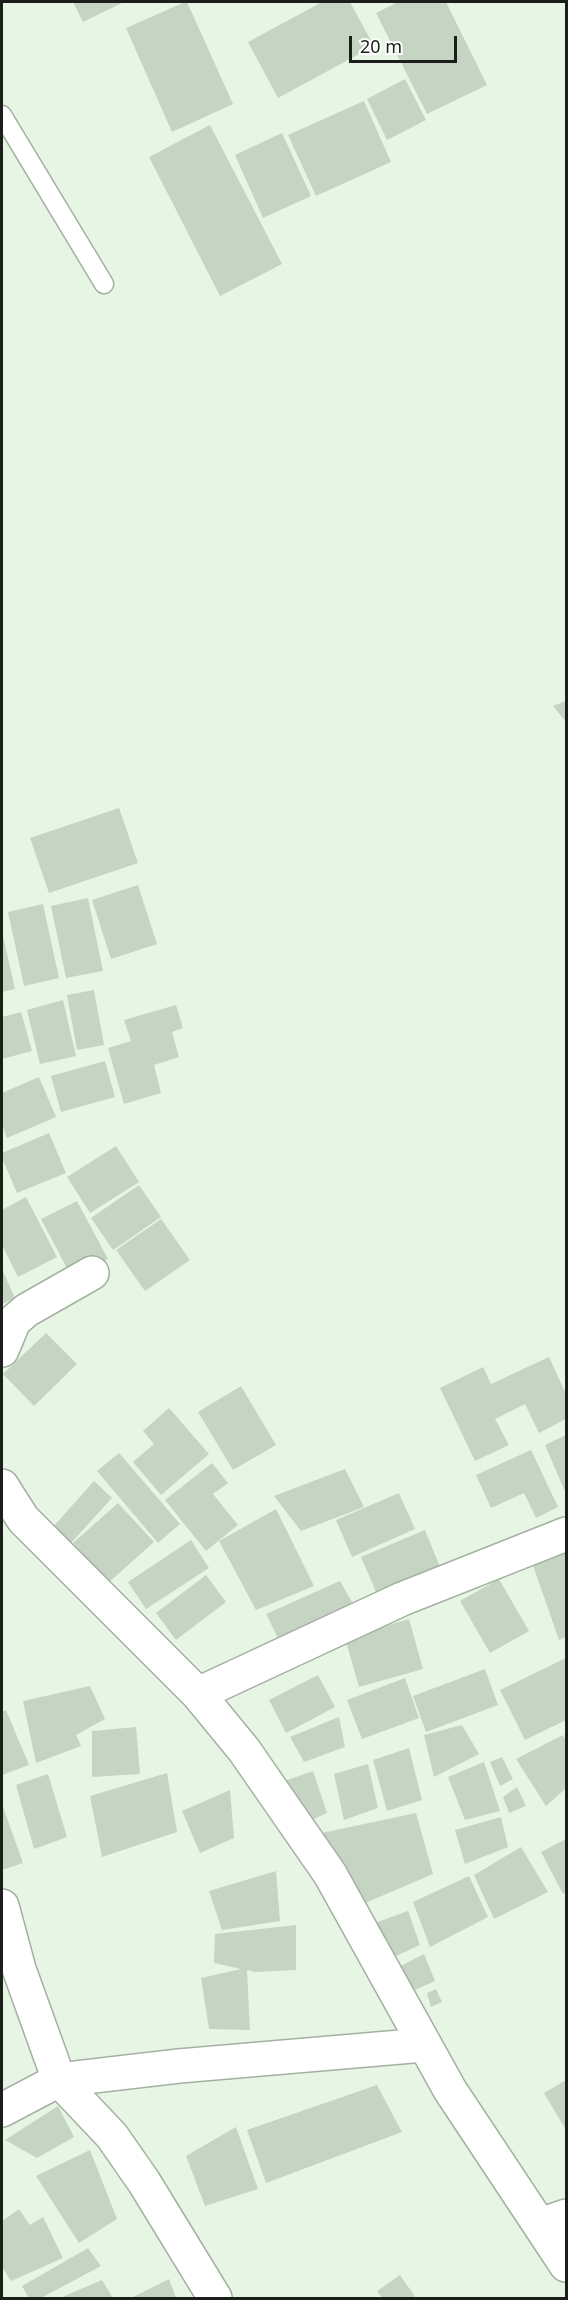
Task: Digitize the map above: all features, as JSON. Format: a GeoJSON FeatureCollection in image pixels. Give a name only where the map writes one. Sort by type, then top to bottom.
{"type":"FeatureCollection","features":[{"type":"Feature","properties":{"kind":"street"},"geometry":{"type":"LineString","coordinates":[[2,1350],[14,1321],[27,1310],[92,1273]]}},
{"type":"Feature","properties":{"kind":"street"},"geometry":{"type":"LineString","coordinates":[[2,1486],[23,1519],[198,1694],[244,1750],[330,1874],[450,2090],[553,2221],[567,2265]]}},
{"type":"Feature","properties":{"kind":"street"},"geometry":{"type":"LineString","coordinates":[[198,1694],[402,1599],[567,1534]]}},
{"type":"Feature","properties":{"kind":"street"},"geometry":{"type":"LineString","coordinates":[[2,1906],[19,1969],[59,2080],[112,2136],[144,2182],[215,2298]]}},
{"type":"Feature","properties":{"kind":"street"},"geometry":{"type":"LineString","coordinates":[[2,2110],[59,2080],[179,2066],[424,2045]]}},
{"type":"Feature","properties":{"kind":"lane"},"geometry":{"type":"LineString","coordinates":[[2,115],[104,284]]}},
{"type":"Feature","properties":{"kind":"building"},"geometry":{"type":"Polygon","coordinates":[[[73,2],[124,2],[83,22],[73,2]]]}},
{"type":"Feature","properties":{"kind":"building"},"geometry":{"type":"Polygon","coordinates":[[[187,2],[233,104],[172,132],[126,28],[187,2]]]}},
{"type":"Feature","properties":{"kind":"building"},"geometry":{"type":"Polygon","coordinates":[[[322,2],[350,2],[374,46],[278,98],[248,42],[322,2]]]}},
{"type":"Feature","properties":{"kind":"building"},"geometry":{"type":"Polygon","coordinates":[[[398,2],[446,2],[487,85],[427,114],[376,13],[398,2]]]}},
{"type":"Feature","properties":{"kind":"building"},"geometry":{"type":"Polygon","coordinates":[[[405,79],[426,120],[387,140],[367,99],[405,79]]]}},
{"type":"Feature","properties":{"kind":"building"},"geometry":{"type":"Polygon","coordinates":[[[364,101],[391,162],[316,196],[288,135],[364,101]]]}},
{"type":"Feature","properties":{"kind":"building"},"geometry":{"type":"Polygon","coordinates":[[[210,125],[282,264],[220,296],[149,157],[210,125]]]}},
{"type":"Feature","properties":{"kind":"building"},"geometry":{"type":"Polygon","coordinates":[[[282,133],[311,196],[263,218],[235,155],[282,133]]]}},
{"type":"Feature","properties":{"kind":"building"},"geometry":{"type":"Polygon","coordinates":[[[566,701],[566,722],[553,706],[566,701]]]}},
{"type":"Feature","properties":{"kind":"building"},"geometry":{"type":"Polygon","coordinates":[[[119,808],[138,863],[49,893],[30,838],[119,808]]]}},
{"type":"Feature","properties":{"kind":"building"},"geometry":{"type":"Polygon","coordinates":[[[138,885],[157,944],[111,959],[92,900],[138,885]]]}},
{"type":"Feature","properties":{"kind":"building"},"geometry":{"type":"Polygon","coordinates":[[[88,898],[103,971],[66,978],[51,906],[88,898]]]}},
{"type":"Feature","properties":{"kind":"building"},"geometry":{"type":"Polygon","coordinates":[[[43,904],[59,978],[24,986],[8,912],[43,904]]]}},
{"type":"Feature","properties":{"kind":"building"},"geometry":{"type":"Polygon","coordinates":[[[2,931],[15,989],[2,992],[2,931]]]}},
{"type":"Feature","properties":{"kind":"building"},"geometry":{"type":"Polygon","coordinates":[[[94,990],[104,1045],[77,1050],[67,995],[94,990]]]}},
{"type":"Feature","properties":{"kind":"building"},"geometry":{"type":"Polygon","coordinates":[[[63,1000],[76,1056],[40,1064],[27,1010],[63,1000]]]}},
{"type":"Feature","properties":{"kind":"building"},"geometry":{"type":"Polygon","coordinates":[[[176,1005],[183,1028],[172,1032],[179,1057],[154,1065],[161,1093],[124,1104],[108,1048],[131,1041],[124,1020],[176,1005]]]}},
{"type":"Feature","properties":{"kind":"building"},"geometry":{"type":"Polygon","coordinates":[[[21,1012],[32,1051],[2,1059],[2,1017],[21,1012]]]}},
{"type":"Feature","properties":{"kind":"building"},"geometry":{"type":"Polygon","coordinates":[[[105,1061],[115,1097],[61,1112],[51,1076],[105,1061]]]}},
{"type":"Feature","properties":{"kind":"building"},"geometry":{"type":"Polygon","coordinates":[[[39,1077],[56,1117],[7,1138],[2,1125],[2,1093],[39,1077]]]}},
{"type":"Feature","properties":{"kind":"building"},"geometry":{"type":"Polygon","coordinates":[[[49,1133],[66,1173],[17,1193],[2,1153],[49,1133]]]}},
{"type":"Feature","properties":{"kind":"building"},"geometry":{"type":"Polygon","coordinates":[[[116,1146],[139,1182],[90,1213],[67,1177],[116,1146]]]}},
{"type":"Feature","properties":{"kind":"building"},"geometry":{"type":"Polygon","coordinates":[[[139,1185],[161,1217],[113,1250],[91,1218],[139,1185]]]}},
{"type":"Feature","properties":{"kind":"building"},"geometry":{"type":"Polygon","coordinates":[[[26,1197],[57,1257],[18,1277],[2,1245],[2,1210],[26,1197]]]}},
{"type":"Feature","properties":{"kind":"building"},"geometry":{"type":"Polygon","coordinates":[[[77,1201],[108,1259],[72,1278],[41,1219],[77,1201]]]}},
{"type":"Feature","properties":{"kind":"building"},"geometry":{"type":"Polygon","coordinates":[[[161,1219],[190,1260],[145,1291],[116,1250],[161,1219]]]}},
{"type":"Feature","properties":{"kind":"building"},"geometry":{"type":"Polygon","coordinates":[[[2,1269],[15,1298],[2,1304],[2,1269]]]}},
{"type":"Feature","properties":{"kind":"building"},"geometry":{"type":"Polygon","coordinates":[[[46,1333],[77,1364],[34,1406],[3,1374],[46,1333]]]}},
{"type":"Feature","properties":{"kind":"building"},"geometry":{"type":"Polygon","coordinates":[[[549,1357],[566,1394],[566,1419],[539,1433],[525,1404],[495,1419],[509,1445],[475,1461],[440,1388],[483,1367],[491,1384],[549,1357]]]}},
{"type":"Feature","properties":{"kind":"building"},"geometry":{"type":"Polygon","coordinates":[[[241,1386],[276,1445],[233,1470],[198,1412],[241,1386]]]}},
{"type":"Feature","properties":{"kind":"building"},"geometry":{"type":"Polygon","coordinates":[[[169,1408],[209,1454],[161,1495],[133,1462],[154,1444],[143,1431],[169,1408]]]}},
{"type":"Feature","properties":{"kind":"building"},"geometry":{"type":"Polygon","coordinates":[[[566,1435],[566,1494],[545,1445],[566,1435]]]}},
{"type":"Feature","properties":{"kind":"building"},"geometry":{"type":"Polygon","coordinates":[[[531,1450],[558,1507],[536,1518],[524,1493],[491,1508],[476,1475],[531,1450]]]}},
{"type":"Feature","properties":{"kind":"building"},"geometry":{"type":"Polygon","coordinates":[[[119,1453],[180,1524],[158,1543],[97,1471],[119,1453]]]}},
{"type":"Feature","properties":{"kind":"building"},"geometry":{"type":"Polygon","coordinates":[[[212,1463],[228,1483],[213,1494],[238,1525],[206,1551],[165,1500],[212,1463]]]}},
{"type":"Feature","properties":{"kind":"building"},"geometry":{"type":"Polygon","coordinates":[[[345,1469],[364,1507],[301,1531],[274,1496],[345,1469]]]}},
{"type":"Feature","properties":{"kind":"building"},"geometry":{"type":"Polygon","coordinates":[[[94,1481],[112,1498],[71,1543],[53,1527],[94,1481]]]}},
{"type":"Feature","properties":{"kind":"building"},"geometry":{"type":"Polygon","coordinates":[[[399,1493],[415,1529],[352,1557],[336,1520],[399,1493]]]}},
{"type":"Feature","properties":{"kind":"building"},"geometry":{"type":"Polygon","coordinates":[[[118,1503],[154,1542],[109,1582],[73,1543],[118,1503]]]}},
{"type":"Feature","properties":{"kind":"building"},"geometry":{"type":"Polygon","coordinates":[[[276,1509],[314,1586],[256,1610],[219,1541],[276,1509]]]}},
{"type":"Feature","properties":{"kind":"building"},"geometry":{"type":"Polygon","coordinates":[[[425,1530],[440,1567],[377,1594],[361,1557],[425,1530]]]}},
{"type":"Feature","properties":{"kind":"building"},"geometry":{"type":"Polygon","coordinates":[[[191,1540],[209,1568],[146,1609],[128,1582],[191,1540]]]}},
{"type":"Feature","properties":{"kind":"building"},"geometry":{"type":"Polygon","coordinates":[[[566,1540],[566,1637],[559,1640],[529,1554],[566,1540]]]}},
{"type":"Feature","properties":{"kind":"building"},"geometry":{"type":"Polygon","coordinates":[[[206,1575],[226,1602],[176,1640],[156,1613],[206,1575]]]}},
{"type":"Feature","properties":{"kind":"building"},"geometry":{"type":"Polygon","coordinates":[[[499,1579],[529,1631],[490,1653],[460,1601],[499,1579]]]}},
{"type":"Feature","properties":{"kind":"building"},"geometry":{"type":"Polygon","coordinates":[[[340,1581],[358,1613],[280,1642],[266,1614],[340,1581]]]}},
{"type":"Feature","properties":{"kind":"building"},"geometry":{"type":"Polygon","coordinates":[[[409,1619],[423,1669],[359,1687],[345,1638],[409,1619]]]}},
{"type":"Feature","properties":{"kind":"building"},"geometry":{"type":"Polygon","coordinates":[[[566,1658],[566,1720],[525,1740],[500,1690],[566,1658]]]}},
{"type":"Feature","properties":{"kind":"building"},"geometry":{"type":"Polygon","coordinates":[[[485,1669],[498,1705],[426,1732],[413,1696],[485,1669]]]}},
{"type":"Feature","properties":{"kind":"building"},"geometry":{"type":"Polygon","coordinates":[[[318,1675],[335,1707],[286,1733],[269,1700],[318,1675]]]}},
{"type":"Feature","properties":{"kind":"building"},"geometry":{"type":"Polygon","coordinates":[[[405,1678],[419,1718],[362,1739],[347,1700],[405,1678]]]}},
{"type":"Feature","properties":{"kind":"building"},"geometry":{"type":"Polygon","coordinates":[[[90,1686],[105,1719],[76,1735],[81,1746],[36,1763],[23,1701],[90,1686]]]}},
{"type":"Feature","properties":{"kind":"building"},"geometry":{"type":"Polygon","coordinates":[[[6,1710],[29,1765],[2,1775],[2,1712],[6,1710]]]}},
{"type":"Feature","properties":{"kind":"building"},"geometry":{"type":"Polygon","coordinates":[[[339,1717],[345,1747],[304,1762],[290,1737],[339,1717]]]}},
{"type":"Feature","properties":{"kind":"building"},"geometry":{"type":"Polygon","coordinates":[[[462,1725],[479,1754],[434,1777],[424,1735],[462,1725]]]}},
{"type":"Feature","properties":{"kind":"building"},"geometry":{"type":"Polygon","coordinates":[[[136,1727],[140,1774],[92,1777],[92,1731],[136,1727]]]}},
{"type":"Feature","properties":{"kind":"building"},"geometry":{"type":"Polygon","coordinates":[[[563,1735],[566,1741],[566,1788],[546,1806],[516,1759],[563,1735]]]}},
{"type":"Feature","properties":{"kind":"building"},"geometry":{"type":"Polygon","coordinates":[[[409,1748],[422,1800],[387,1811],[373,1760],[409,1748]]]}},
{"type":"Feature","properties":{"kind":"building"},"geometry":{"type":"Polygon","coordinates":[[[502,1757],[513,1779],[500,1786],[490,1762],[502,1757]]]}},
{"type":"Feature","properties":{"kind":"building"},"geometry":{"type":"Polygon","coordinates":[[[484,1762],[500,1811],[465,1820],[448,1777],[484,1762]]]}},
{"type":"Feature","properties":{"kind":"building"},"geometry":{"type":"Polygon","coordinates":[[[368,1764],[378,1808],[344,1820],[334,1774],[368,1764]]]}},
{"type":"Feature","properties":{"kind":"building"},"geometry":{"type":"Polygon","coordinates":[[[313,1771],[327,1813],[305,1823],[279,1783],[313,1771]]]}},
{"type":"Feature","properties":{"kind":"building"},"geometry":{"type":"Polygon","coordinates":[[[167,1773],[177,1832],[102,1857],[90,1796],[167,1773]]]}},
{"type":"Feature","properties":{"kind":"building"},"geometry":{"type":"Polygon","coordinates":[[[48,1774],[67,1837],[34,1849],[16,1785],[48,1774]]]}},
{"type":"Feature","properties":{"kind":"building"},"geometry":{"type":"Polygon","coordinates":[[[517,1787],[526,1806],[509,1813],[503,1797],[517,1787]]]}},
{"type":"Feature","properties":{"kind":"building"},"geometry":{"type":"Polygon","coordinates":[[[230,1790],[234,1838],[200,1853],[182,1811],[230,1790]]]}},
{"type":"Feature","properties":{"kind":"building"},"geometry":{"type":"Polygon","coordinates":[[[2,1804],[23,1863],[2,1870],[2,1804]]]}},
{"type":"Feature","properties":{"kind":"building"},"geometry":{"type":"Polygon","coordinates":[[[416,1813],[433,1874],[363,1904],[317,1834],[416,1813]]]}},
{"type":"Feature","properties":{"kind":"building"},"geometry":{"type":"Polygon","coordinates":[[[501,1817],[508,1847],[465,1864],[455,1830],[501,1817]]]}},
{"type":"Feature","properties":{"kind":"building"},"geometry":{"type":"Polygon","coordinates":[[[566,1839],[566,1892],[563,1894],[541,1852],[566,1839]]]}},
{"type":"Feature","properties":{"kind":"building"},"geometry":{"type":"Polygon","coordinates":[[[521,1847],[548,1892],[494,1919],[474,1875],[521,1847]]]}},
{"type":"Feature","properties":{"kind":"building"},"geometry":{"type":"Polygon","coordinates":[[[276,1871],[280,1921],[222,1930],[209,1891],[276,1871]]]}},
{"type":"Feature","properties":{"kind":"building"},"geometry":{"type":"Polygon","coordinates":[[[469,1876],[488,1917],[430,1947],[413,1902],[469,1876]]]}},
{"type":"Feature","properties":{"kind":"building"},"geometry":{"type":"Polygon","coordinates":[[[408,1911],[420,1945],[385,1961],[367,1926],[408,1911]]]}},
{"type":"Feature","properties":{"kind":"building"},"geometry":{"type":"Polygon","coordinates":[[[296,1925],[296,1970],[255,1972],[247,1970],[250,2030],[209,2029],[201,1978],[241,1969],[214,1963],[215,1934],[296,1925]]]}},
{"type":"Feature","properties":{"kind":"building"},"geometry":{"type":"Polygon","coordinates":[[[424,1954],[435,1981],[404,1995],[391,1971],[424,1954]]]}},
{"type":"Feature","properties":{"kind":"building"},"geometry":{"type":"Polygon","coordinates":[[[436,1989],[442,2002],[431,2007],[427,1993],[436,1989]]]}},
{"type":"Feature","properties":{"kind":"building"},"geometry":{"type":"Polygon","coordinates":[[[566,2080],[566,2130],[544,2093],[566,2080]]]}},
{"type":"Feature","properties":{"kind":"building"},"geometry":{"type":"Polygon","coordinates":[[[377,2085],[402,2132],[266,2183],[247,2130],[377,2085]]]}},
{"type":"Feature","properties":{"kind":"building"},"geometry":{"type":"Polygon","coordinates":[[[58,2106],[74,2137],[37,2158],[5,2140],[58,2106]]]}},
{"type":"Feature","properties":{"kind":"building"},"geometry":{"type":"Polygon","coordinates":[[[236,2127],[258,2189],[205,2206],[186,2156],[236,2127]]]}},
{"type":"Feature","properties":{"kind":"building"},"geometry":{"type":"Polygon","coordinates":[[[90,2150],[117,2219],[79,2243],[36,2176],[90,2150]]]}},
{"type":"Feature","properties":{"kind":"building"},"geometry":{"type":"Polygon","coordinates":[[[19,2209],[30,2225],[43,2217],[63,2258],[11,2281],[2,2267],[2,2221],[19,2209]]]}},
{"type":"Feature","properties":{"kind":"building"},"geometry":{"type":"Polygon","coordinates":[[[88,2248],[101,2266],[41,2298],[29,2298],[22,2286],[88,2248]]]}},
{"type":"Feature","properties":{"kind":"building"},"geometry":{"type":"Polygon","coordinates":[[[400,2275],[416,2298],[382,2298],[377,2291],[400,2275]]]}},
{"type":"Feature","properties":{"kind":"building"},"geometry":{"type":"Polygon","coordinates":[[[169,2279],[176,2298],[131,2298],[169,2279]]]}},
{"type":"Feature","properties":{"kind":"building"},"geometry":{"type":"Polygon","coordinates":[[[102,2280],[113,2298],[60,2298],[102,2280]]]}}]}
